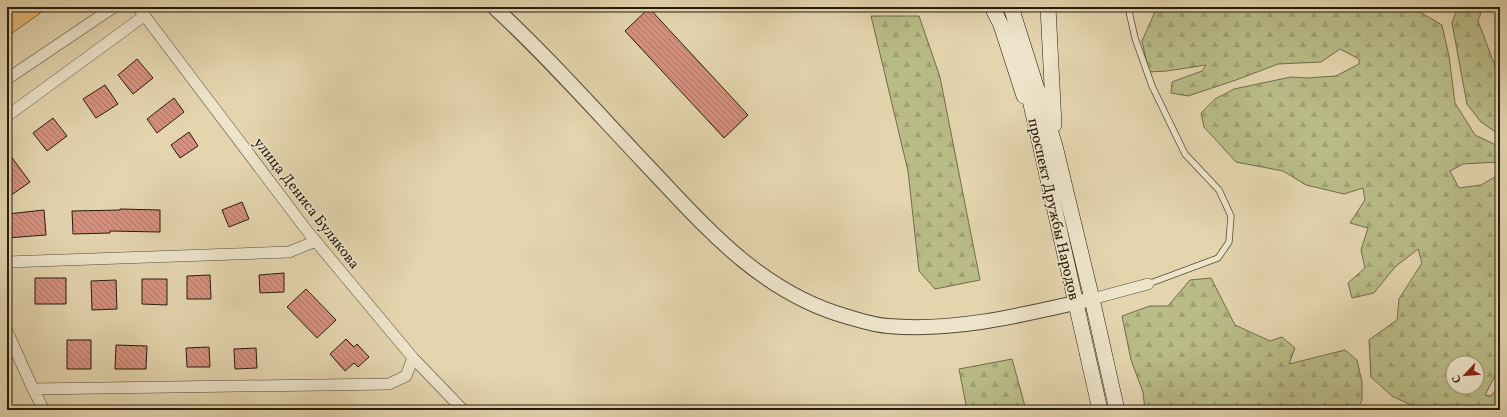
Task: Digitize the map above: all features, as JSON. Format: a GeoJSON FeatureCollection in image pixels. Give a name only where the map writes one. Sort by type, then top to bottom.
{"type":"FeatureCollection","features":[{"type":"Feature","properties":{"kind":"main road"},"geometry":{"type":"LineString","coordinates":[[7,26],[34,7]]}},
{"type":"Feature","properties":{"kind":"main road"},"geometry":{"type":"LineString","coordinates":[[992,7],[1001,25],[1040,150]]}},
{"type":"Feature","properties":{"kind":"main road"},"geometry":{"type":"LineString","coordinates":[[1011,7],[1055,146]]}},
{"type":"Feature","properties":{"kind":"main road","name":"проспект Дружбы Народов"},"geometry":{"type":"LineString","coordinates":[[1011,7],[1040,150],[1100,410]]}},
{"type":"Feature","properties":{"kind":"main road"},"geometry":{"type":"LineString","coordinates":[[1048,7],[1055,146]]}},
{"type":"Feature","properties":{"kind":"main road","name":"проспект Дружбы Народов"},"geometry":{"type":"LineString","coordinates":[[1055,146],[1117,410]]}},
{"type":"Feature","properties":{"kind":"street"},"geometry":{"type":"LineString","coordinates":[[7,79],[114,7]]}},
{"type":"Feature","properties":{"kind":"street","name":"улица Дениса Булякова"},"geometry":{"type":"LineString","coordinates":[[138,7],[316,241],[413,358],[463,410]]}},
{"type":"Feature","properties":{"kind":"street"},"geometry":{"type":"LineString","coordinates":[[494,7],[543,56],[707,228],[751,268],[777,286],[805,301],[831,312],[886,326],[946,326],[1035,312],[1148,284]]}},
{"type":"Feature","properties":{"kind":"street"},"geometry":{"type":"LineString","coordinates":[[7,116],[144,16]]}},
{"type":"Feature","properties":{"kind":"street"},"geometry":{"type":"LineString","coordinates":[[7,262],[289,252],[316,241]]}},
{"type":"Feature","properties":{"kind":"street"},"geometry":{"type":"LineString","coordinates":[[7,331],[44,410]]}},
{"type":"Feature","properties":{"kind":"street"},"geometry":{"type":"LineString","coordinates":[[33,389],[389,384],[406,376],[413,358]]}},
{"type":"Feature","properties":{"kind":"lane"},"geometry":{"type":"LineString","coordinates":[[1128,7],[1135,38],[1152,86],[1185,154],[1219,190],[1231,216],[1229,242],[1218,258],[1148,284]]}},
{"type":"Feature","properties":{"kind":"green space"},"geometry":{"type":"Polygon","coordinates":[[[1157,7],[1405,7],[1415,9],[1442,25],[1449,56],[1455,103],[1475,135],[1500,147],[1500,157],[1498,162],[1463,164],[1450,171],[1459,188],[1481,185],[1500,174],[1500,366],[1485,395],[1490,396],[1500,387],[1500,408],[1498,410],[1422,410],[1392,396],[1371,377],[1369,340],[1397,320],[1399,299],[1422,263],[1418,249],[1395,267],[1374,293],[1352,298],[1348,283],[1365,268],[1361,250],[1368,228],[1350,223],[1365,200],[1363,188],[1344,194],[1306,185],[1283,171],[1236,162],[1204,127],[1201,113],[1215,99],[1234,89],[1291,77],[1307,78],[1336,76],[1359,64],[1359,59],[1340,49],[1321,62],[1278,64],[1188,96],[1171,93],[1172,82],[1202,71],[1206,65],[1167,71],[1149,72],[1142,41],[1157,7]]]}},
{"type":"Feature","properties":{"kind":"green space"},"geometry":{"type":"Polygon","coordinates":[[[1458,7],[1483,7],[1478,21],[1500,79],[1500,135],[1481,122],[1467,104],[1452,23],[1458,7]]]}},
{"type":"Feature","properties":{"kind":"green space"},"geometry":{"type":"Polygon","coordinates":[[[871,16],[919,16],[940,77],[980,280],[935,289],[919,271],[908,171],[871,16]]]}},
{"type":"Feature","properties":{"kind":"green space"},"geometry":{"type":"Polygon","coordinates":[[[1211,278],[1235,325],[1270,341],[1282,337],[1295,348],[1289,364],[1345,350],[1357,360],[1362,382],[1362,400],[1357,410],[1145,410],[1143,392],[1131,360],[1122,316],[1150,306],[1168,306],[1190,280],[1211,278]]]}},
{"type":"Feature","properties":{"kind":"green space"},"geometry":{"type":"Polygon","coordinates":[[[1012,359],[1026,410],[967,410],[959,369],[1012,359]]]}},
{"type":"Feature","properties":{"kind":"building"},"geometry":{"type":"Polygon","coordinates":[[[649,8],[748,115],[724,138],[625,31],[649,8]]]}},
{"type":"Feature","properties":{"kind":"building"},"geometry":{"type":"Polygon","coordinates":[[[137,59],[153,78],[133,94],[118,75],[137,59]]]}},
{"type":"Feature","properties":{"kind":"building"},"geometry":{"type":"Polygon","coordinates":[[[105,85],[118,104],[96,118],[83,99],[105,85]]]}},
{"type":"Feature","properties":{"kind":"building"},"geometry":{"type":"Polygon","coordinates":[[[174,98],[184,112],[157,133],[147,119],[174,98]]]}},
{"type":"Feature","properties":{"kind":"building"},"geometry":{"type":"Polygon","coordinates":[[[53,118],[67,136],[47,151],[33,133],[53,118]]]}},
{"type":"Feature","properties":{"kind":"building"},"geometry":{"type":"Polygon","coordinates":[[[189,132],[198,146],[180,158],[171,145],[189,132]]]}},
{"type":"Feature","properties":{"kind":"building"},"geometry":{"type":"Polygon","coordinates":[[[7,151],[30,182],[7,198],[7,151]]]}},
{"type":"Feature","properties":{"kind":"building"},"geometry":{"type":"Polygon","coordinates":[[[242,202],[249,219],[229,227],[222,210],[242,202]]]}},
{"type":"Feature","properties":{"kind":"building"},"geometry":{"type":"Polygon","coordinates":[[[120,209],[160,210],[160,232],[110,231],[110,233],[73,234],[72,211],[120,209]]]}},
{"type":"Feature","properties":{"kind":"building"},"geometry":{"type":"Polygon","coordinates":[[[44,210],[46,235],[7,238],[7,214],[44,210]]]}},
{"type":"Feature","properties":{"kind":"building"},"geometry":{"type":"Polygon","coordinates":[[[284,273],[284,292],[260,293],[259,275],[284,273]]]}},
{"type":"Feature","properties":{"kind":"building"},"geometry":{"type":"Polygon","coordinates":[[[210,275],[211,299],[187,299],[187,276],[210,275]]]}},
{"type":"Feature","properties":{"kind":"building"},"geometry":{"type":"Polygon","coordinates":[[[35,278],[66,278],[66,304],[35,304],[35,278]]]}},
{"type":"Feature","properties":{"kind":"building"},"geometry":{"type":"Polygon","coordinates":[[[142,279],[167,279],[167,305],[142,304],[142,279]]]}},
{"type":"Feature","properties":{"kind":"building"},"geometry":{"type":"Polygon","coordinates":[[[116,280],[117,309],[92,310],[91,281],[116,280]]]}},
{"type":"Feature","properties":{"kind":"building"},"geometry":{"type":"Polygon","coordinates":[[[306,289],[336,320],[317,338],[287,307],[306,289]]]}},
{"type":"Feature","properties":{"kind":"building"},"geometry":{"type":"Polygon","coordinates":[[[346,339],[354,347],[357,344],[369,357],[358,367],[354,363],[345,371],[330,354],[346,339]]]}},
{"type":"Feature","properties":{"kind":"building"},"geometry":{"type":"Polygon","coordinates":[[[67,340],[91,340],[91,369],[67,369],[67,340]]]}},
{"type":"Feature","properties":{"kind":"building"},"geometry":{"type":"Polygon","coordinates":[[[116,345],[147,346],[146,369],[115,369],[116,345]]]}},
{"type":"Feature","properties":{"kind":"building"},"geometry":{"type":"Polygon","coordinates":[[[209,347],[210,367],[187,367],[186,348],[209,347]]]}},
{"type":"Feature","properties":{"kind":"building"},"geometry":{"type":"Polygon","coordinates":[[[256,348],[257,368],[235,369],[234,349],[256,348]]]}}]}
